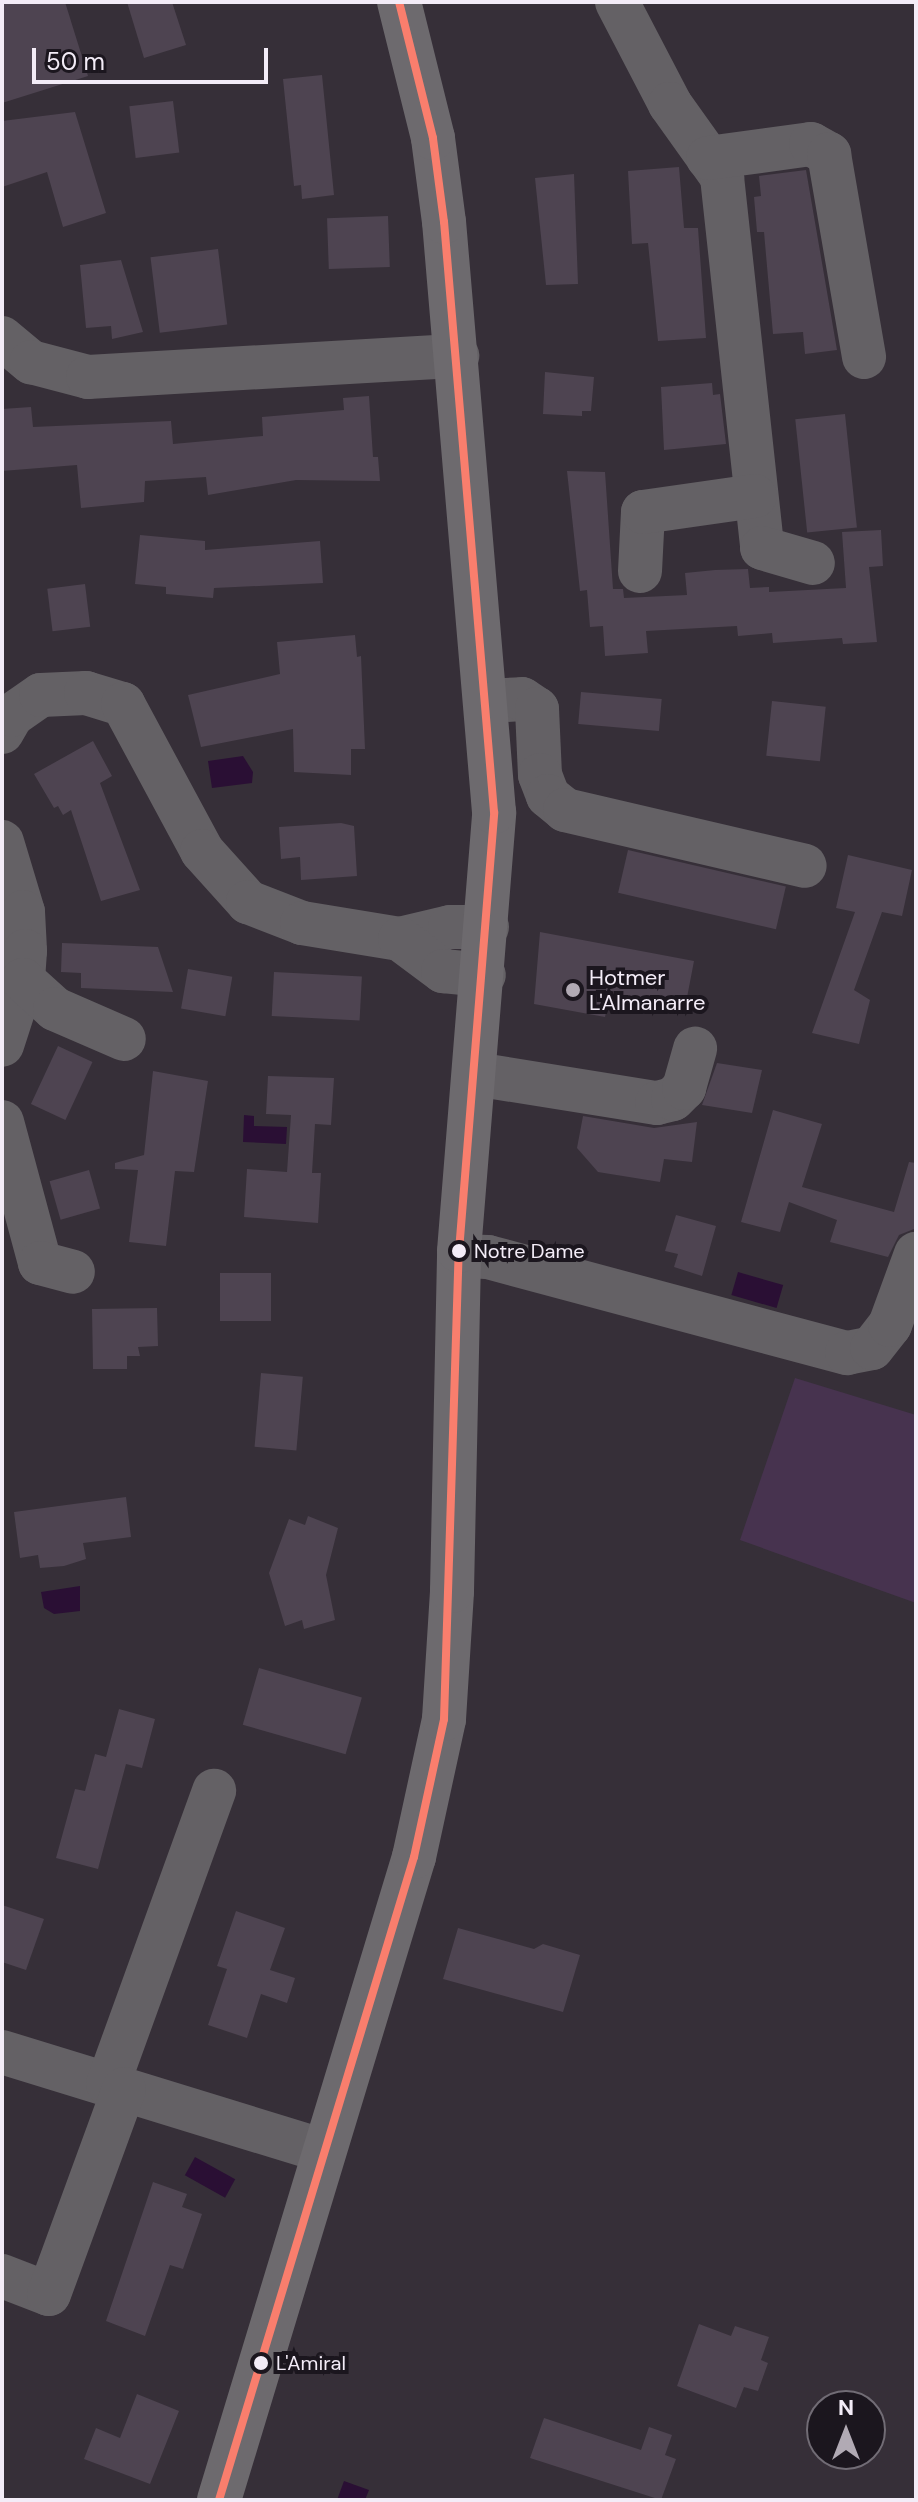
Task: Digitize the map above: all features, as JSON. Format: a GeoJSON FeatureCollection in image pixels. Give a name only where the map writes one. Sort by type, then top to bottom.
{"type":"FeatureCollection","features":[{"type":"Feature","properties":{"kind":"main road"},"geometry":{"type":"LineString","coordinates":[[219,2500],[414,1857],[444,1719],[452,1591],[459,1256],[484,975],[494,812],[457,356],[433,138],[399,2]]}},
{"type":"Feature","properties":{"kind":"street"},"geometry":{"type":"LineString","coordinates":[[617,2],[670,104],[722,177],[762,548],[813,563]]}},
{"type":"Feature","properties":{"kind":"street"},"geometry":{"type":"LineString","coordinates":[[708,158],[811,144],[829,154],[864,357]]}},
{"type":"Feature","properties":{"kind":"street"},"geometry":{"type":"LineString","coordinates":[[2,338],[31,362],[88,377],[457,356]]}},
{"type":"Feature","properties":{"kind":"street"},"geometry":{"type":"LineString","coordinates":[[640,571],[643,512],[755,496]]}},
{"type":"Feature","properties":{"kind":"street"},"geometry":{"type":"LineString","coordinates":[[5,718],[41,695],[63,692],[123,704],[202,851],[248,902],[302,923],[400,939],[450,927],[487,927]]}},
{"type":"Feature","properties":{"kind":"street"},"geometry":{"type":"LineString","coordinates":[[486,701],[522,699],[537,709],[540,775],[548,796],[565,810],[805,866]]}},
{"type":"Feature","properties":{"kind":"street"},"geometry":{"type":"LineString","coordinates":[[2,842],[23,912],[23,980],[2,1045]]}},
{"type":"Feature","properties":{"kind":"street"},"geometry":{"type":"LineString","coordinates":[[400,939],[443,971],[484,975]]}},
{"type":"Feature","properties":{"kind":"street"},"geometry":{"type":"LineString","coordinates":[[23,980],[55,1009],[124,1039]]}},
{"type":"Feature","properties":{"kind":"street"},"geometry":{"type":"LineString","coordinates":[[475,1074],[657,1103],[673,1099],[684,1088],[695,1049]]}},
{"type":"Feature","properties":{"kind":"street"},"geometry":{"type":"LineString","coordinates":[[2,1122],[40,1263],[73,1272]]}},
{"type":"Feature","properties":{"kind":"street"},"geometry":{"type":"LineString","coordinates":[[459,1256],[488,1257],[847,1353],[872,1348],[890,1325],[916,1254]]}},
{"type":"Feature","properties":{"kind":"street"},"geometry":{"type":"LineString","coordinates":[[2,2276],[49,2294],[214,1791]]}},
{"type":"Feature","properties":{"kind":"street"},"geometry":{"type":"LineString","coordinates":[[2,2052],[324,2151]]}},
{"type":"Feature","properties":{"kind":"shaded area"},"geometry":{"type":"Polygon","coordinates":[[[243,756],[253,772],[252,783],[212,788],[208,761],[243,756]]]}},
{"type":"Feature","properties":{"kind":"shaded area"},"geometry":{"type":"Polygon","coordinates":[[[244,1115],[254,1116],[254,1126],[287,1127],[286,1144],[243,1142],[244,1115]]]}},
{"type":"Feature","properties":{"kind":"shaded area"},"geometry":{"type":"Polygon","coordinates":[[[738,1272],[783,1285],[777,1308],[731,1295],[738,1272]]]}},
{"type":"Feature","properties":{"kind":"shaded area"},"geometry":{"type":"Polygon","coordinates":[[[795,1378],[916,1415],[916,1603],[740,1540],[795,1378]]]}},
{"type":"Feature","properties":{"kind":"shaded area"},"geometry":{"type":"Polygon","coordinates":[[[80,1586],[80,1611],[54,1614],[44,1608],[41,1592],[80,1586]]]}},
{"type":"Feature","properties":{"kind":"shaded area"},"geometry":{"type":"Polygon","coordinates":[[[195,2157],[235,2179],[225,2198],[185,2175],[195,2157]]]}},
{"type":"Feature","properties":{"kind":"shaded area"},"geometry":{"type":"Polygon","coordinates":[[[344,2481],[369,2490],[365,2500],[337,2500],[344,2481]]]}},
{"type":"Feature","properties":{"kind":"building"},"geometry":{"type":"Polygon","coordinates":[[[2,2],[65,2],[88,76],[2,103],[2,2]]]}},
{"type":"Feature","properties":{"kind":"building"},"geometry":{"type":"Polygon","coordinates":[[[127,2],[172,2],[186,45],[144,58],[127,2]]]}},
{"type":"Feature","properties":{"kind":"building"},"geometry":{"type":"Polygon","coordinates":[[[322,75],[334,195],[302,199],[301,185],[294,186],[283,79],[322,75]]]}},
{"type":"Feature","properties":{"kind":"building"},"geometry":{"type":"Polygon","coordinates":[[[173,101],[179,153],[136,158],[129,106],[173,101]]]}},
{"type":"Feature","properties":{"kind":"building"},"geometry":{"type":"Polygon","coordinates":[[[75,112],[106,213],[63,227],[47,172],[2,187],[2,121],[75,112]]]}},
{"type":"Feature","properties":{"kind":"building"},"geometry":{"type":"Polygon","coordinates":[[[679,167],[684,228],[698,228],[706,338],[658,341],[648,243],[632,244],[628,171],[679,167]]]}},
{"type":"Feature","properties":{"kind":"building"},"geometry":{"type":"Polygon","coordinates":[[[806,170],[837,350],[805,354],[803,332],[773,334],[764,232],[757,232],[754,197],[761,196],[759,176],[806,170]]]}},
{"type":"Feature","properties":{"kind":"building"},"geometry":{"type":"Polygon","coordinates":[[[574,174],[578,284],[546,285],[535,178],[574,174]]]}},
{"type":"Feature","properties":{"kind":"building"},"geometry":{"type":"Polygon","coordinates":[[[388,216],[390,267],[329,269],[327,218],[388,216]]]}},
{"type":"Feature","properties":{"kind":"building"},"geometry":{"type":"Polygon","coordinates":[[[218,249],[227,324],[160,333],[151,257],[218,249]]]}},
{"type":"Feature","properties":{"kind":"building"},"geometry":{"type":"Polygon","coordinates":[[[121,260],[143,332],[112,339],[111,326],[86,328],[80,265],[121,260]]]}},
{"type":"Feature","properties":{"kind":"building"},"geometry":{"type":"Polygon","coordinates":[[[545,372],[594,377],[591,411],[582,411],[582,416],[543,414],[545,372]]]}},
{"type":"Feature","properties":{"kind":"building"},"geometry":{"type":"Polygon","coordinates":[[[712,383],[713,395],[720,394],[726,444],[664,450],[661,387],[712,383]]]}},
{"type":"Feature","properties":{"kind":"building"},"geometry":{"type":"Polygon","coordinates":[[[369,396],[373,457],[378,457],[380,481],[296,480],[208,495],[206,477],[145,481],[144,502],[81,508],[77,465],[2,471],[2,409],[31,407],[33,427],[171,421],[173,444],[263,436],[262,417],[344,410],[343,398],[369,396]]]}},
{"type":"Feature","properties":{"kind":"building"},"geometry":{"type":"Polygon","coordinates":[[[845,414],[857,527],[807,533],[795,419],[845,414]]]}},
{"type":"Feature","properties":{"kind":"building"},"geometry":{"type":"Polygon","coordinates":[[[567,471],[605,472],[613,589],[623,589],[624,598],[687,595],[685,573],[715,570],[748,569],[750,588],[769,587],[769,592],[846,588],[842,532],[881,530],[883,566],[869,567],[877,642],[843,644],[842,638],[773,643],[772,633],[738,636],[737,626],[646,631],[648,653],[605,656],[603,626],[590,627],[587,590],[580,591],[567,471]]]}},
{"type":"Feature","properties":{"kind":"building"},"geometry":{"type":"Polygon","coordinates":[[[140,535],[205,541],[205,550],[320,541],[323,583],[214,588],[213,598],[166,594],[166,587],[135,584],[140,535]]]}},
{"type":"Feature","properties":{"kind":"building"},"geometry":{"type":"Polygon","coordinates":[[[85,584],[90,627],[53,631],[47,589],[85,584]]]}},
{"type":"Feature","properties":{"kind":"building"},"geometry":{"type":"Polygon","coordinates":[[[355,635],[357,657],[361,656],[365,749],[351,749],[351,775],[294,772],[293,729],[201,747],[188,695],[280,674],[277,642],[355,635]]]}},
{"type":"Feature","properties":{"kind":"building"},"geometry":{"type":"Polygon","coordinates":[[[581,692],[662,699],[659,731],[578,724],[581,692]]]}},
{"type":"Feature","properties":{"kind":"building"},"geometry":{"type":"Polygon","coordinates":[[[772,701],[826,707],[820,761],[766,756],[772,701]]]}},
{"type":"Feature","properties":{"kind":"building"},"geometry":{"type":"Polygon","coordinates":[[[93,741],[112,776],[100,783],[140,890],[101,901],[71,810],[63,815],[58,806],[54,808],[34,774],[93,741]]]}},
{"type":"Feature","properties":{"kind":"building"},"geometry":{"type":"Polygon","coordinates":[[[341,823],[354,826],[357,876],[301,880],[300,857],[281,859],[279,827],[341,823]]]}},
{"type":"Feature","properties":{"kind":"building"},"geometry":{"type":"Polygon","coordinates":[[[628,850],[786,886],[776,929],[618,893],[628,850]]]}},
{"type":"Feature","properties":{"kind":"building"},"geometry":{"type":"Polygon","coordinates":[[[848,855],[912,870],[902,916],[882,912],[854,990],[870,1000],[859,1044],[812,1033],[855,912],[836,908],[848,855]]]}},
{"type":"Feature","properties":{"kind":"building"},"geometry":{"type":"Polygon","coordinates":[[[540,932],[694,961],[685,1008],[627,997],[626,1006],[608,1003],[605,1017],[534,1004],[540,932]]]}},
{"type":"Feature","properties":{"kind":"building"},"geometry":{"type":"Polygon","coordinates":[[[62,943],[158,947],[173,992],[81,988],[81,973],[61,972],[62,943]]]}},
{"type":"Feature","properties":{"kind":"building"},"geometry":{"type":"Polygon","coordinates":[[[188,969],[232,977],[225,1016],[181,1008],[188,969]]]}},
{"type":"Feature","properties":{"kind":"building"},"geometry":{"type":"Polygon","coordinates":[[[274,972],[362,977],[360,1021],[272,1016],[274,972]]]}},
{"type":"Feature","properties":{"kind":"building"},"geometry":{"type":"Polygon","coordinates":[[[58,1046],[92,1062],[65,1120],[31,1104],[58,1046]]]}},
{"type":"Feature","properties":{"kind":"building"},"geometry":{"type":"Polygon","coordinates":[[[717,1063],[762,1070],[752,1113],[702,1105],[717,1063]]]}},
{"type":"Feature","properties":{"kind":"building"},"geometry":{"type":"Polygon","coordinates":[[[153,1071],[208,1081],[194,1172],[175,1171],[166,1246],[129,1242],[138,1170],[115,1169],[115,1163],[144,1155],[153,1071]]]}},
{"type":"Feature","properties":{"kind":"building"},"geometry":{"type":"Polygon","coordinates":[[[268,1076],[334,1078],[331,1125],[315,1124],[312,1173],[321,1173],[318,1223],[244,1217],[247,1169],[287,1172],[291,1115],[266,1114],[268,1076]]]}},
{"type":"Feature","properties":{"kind":"building"},"geometry":{"type":"Polygon","coordinates":[[[773,1110],[822,1124],[802,1187],[894,1212],[909,1162],[916,1163],[916,1223],[914,1229],[899,1235],[888,1257],[830,1242],[837,1220],[789,1202],[780,1232],[741,1222],[773,1110]]]}},
{"type":"Feature","properties":{"kind":"building"},"geometry":{"type":"Polygon","coordinates":[[[583,1116],[654,1128],[697,1122],[692,1162],[664,1159],[660,1182],[598,1172],[577,1148],[583,1116]]]}},
{"type":"Feature","properties":{"kind":"building"},"geometry":{"type":"Polygon","coordinates":[[[89,1170],[100,1208],[61,1220],[50,1181],[89,1170]]]}},
{"type":"Feature","properties":{"kind":"building"},"geometry":{"type":"Polygon","coordinates":[[[676,1215],[716,1226],[702,1276],[674,1267],[678,1254],[665,1251],[676,1215]]]}},
{"type":"Feature","properties":{"kind":"building"},"geometry":{"type":"Polygon","coordinates":[[[220,1273],[271,1273],[271,1321],[220,1321],[220,1273]]]}},
{"type":"Feature","properties":{"kind":"building"},"geometry":{"type":"Polygon","coordinates":[[[157,1308],[158,1346],[138,1347],[140,1356],[127,1356],[127,1369],[93,1369],[92,1309],[157,1308]]]}},
{"type":"Feature","properties":{"kind":"building"},"geometry":{"type":"Polygon","coordinates":[[[261,1373],[303,1377],[296,1450],[255,1447],[261,1373]]]}},
{"type":"Feature","properties":{"kind":"building"},"geometry":{"type":"Polygon","coordinates":[[[126,1497],[131,1537],[83,1543],[86,1559],[64,1566],[40,1568],[38,1555],[20,1558],[14,1512],[126,1497]]]}},
{"type":"Feature","properties":{"kind":"building"},"geometry":{"type":"Polygon","coordinates":[[[308,1516],[338,1528],[326,1575],[335,1620],[304,1629],[302,1620],[285,1626],[269,1573],[289,1519],[305,1525],[308,1516]]]}},
{"type":"Feature","properties":{"kind":"building"},"geometry":{"type":"Polygon","coordinates":[[[259,1668],[362,1697],[346,1754],[243,1725],[259,1668]]]}},
{"type":"Feature","properties":{"kind":"building"},"geometry":{"type":"Polygon","coordinates":[[[119,1709],[155,1719],[142,1768],[126,1764],[98,1869],[56,1858],[75,1789],[85,1791],[95,1754],[106,1757],[119,1709]]]}},
{"type":"Feature","properties":{"kind":"building"},"geometry":{"type":"Polygon","coordinates":[[[2,1905],[44,1919],[26,1970],[2,1962],[2,1905]]]}},
{"type":"Feature","properties":{"kind":"building"},"geometry":{"type":"Polygon","coordinates":[[[236,1911],[285,1928],[270,1970],[295,1978],[287,2003],[261,1994],[247,2038],[208,2025],[227,1969],[217,1966],[236,1911]]]}},
{"type":"Feature","properties":{"kind":"building"},"geometry":{"type":"Polygon","coordinates":[[[458,1928],[534,1949],[543,1944],[580,1955],[563,2012],[443,1979],[458,1928]]]}},
{"type":"Feature","properties":{"kind":"building"},"geometry":{"type":"Polygon","coordinates":[[[153,2182],[187,2194],[182,2207],[202,2214],[183,2269],[170,2265],[145,2336],[106,2321],[153,2182]]]}},
{"type":"Feature","properties":{"kind":"building"},"geometry":{"type":"Polygon","coordinates":[[[699,2324],[731,2336],[735,2326],[769,2337],[761,2360],[768,2363],[758,2391],[744,2387],[736,2408],[677,2386],[699,2324]]]}},
{"type":"Feature","properties":{"kind":"building"},"geometry":{"type":"Polygon","coordinates":[[[137,2394],[179,2411],[150,2484],[84,2459],[96,2428],[120,2438],[137,2394]]]}},
{"type":"Feature","properties":{"kind":"building"},"geometry":{"type":"Polygon","coordinates":[[[544,2418],[641,2450],[649,2427],[672,2435],[665,2455],[676,2459],[661,2500],[530,2458],[544,2418]]]}},
{"type":"Feature","properties":{"kind":"transit line"},"geometry":{"type":"LineString","coordinates":[[219,2500],[414,1857],[444,1719],[459,1251],[494,812],[444,222],[433,138],[399,2]]}},
{"type":"Feature","properties":{"kind":"place","name":"Hotmer L'Almanarre"},"geometry":{"type":"Point","coordinates":[573,990]}},
{"type":"Feature","properties":{"kind":"place","name":"Notre Dame"},"geometry":{"type":"Point","coordinates":[459,1251]}},
{"type":"Feature","properties":{"kind":"place","name":"L'Amiral"},"geometry":{"type":"Point","coordinates":[261,2363]}}]}
